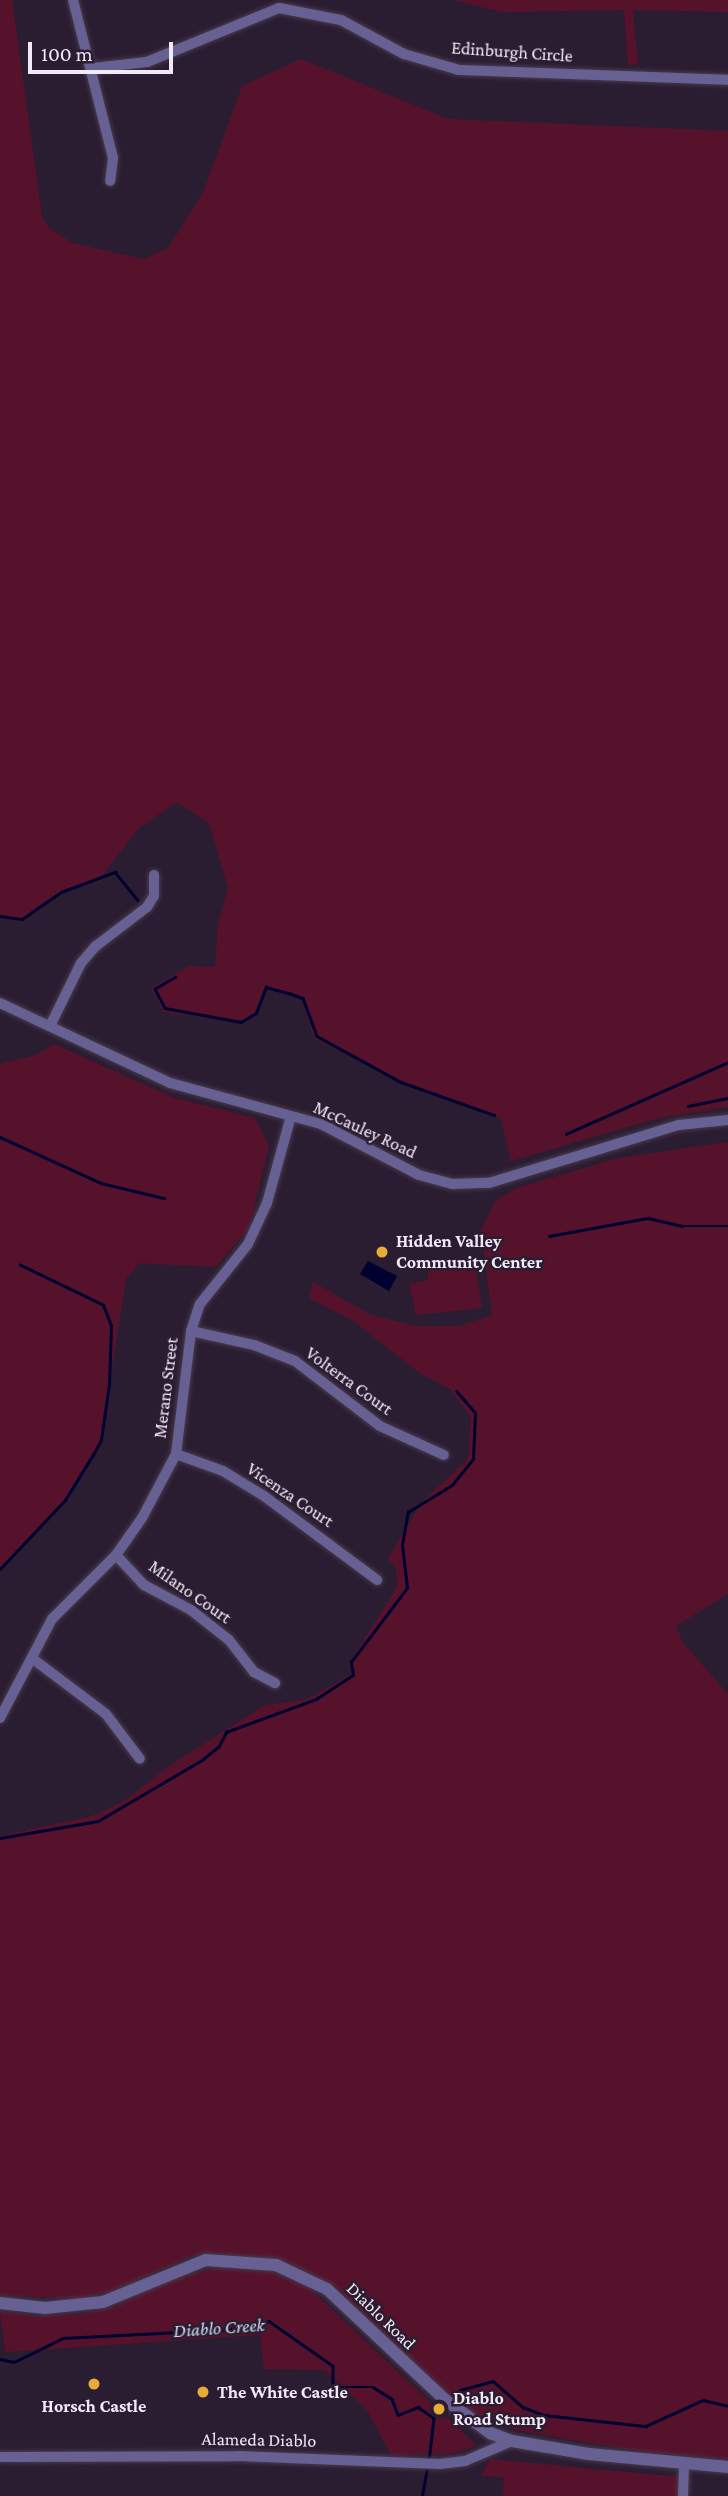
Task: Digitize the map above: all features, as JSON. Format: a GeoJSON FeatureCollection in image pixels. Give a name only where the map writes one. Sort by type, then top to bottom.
{"type":"FeatureCollection","features":[{"type":"Feature","properties":{"kind":"street"},"geometry":{"type":"LineString","coordinates":[[73,0],[93,68],[113,158],[110,181]]}},
{"type":"Feature","properties":{"kind":"street","name":"Edinburgh Circle"},"geometry":{"type":"LineString","coordinates":[[93,68],[147,62],[189,49],[243,20],[279,8],[341,20],[404,54],[459,70],[728,80]]}},
{"type":"Feature","properties":{"kind":"street"},"geometry":{"type":"LineString","coordinates":[[50,1026],[81,963],[96,946],[147,907],[154,896],[154,875]]}},
{"type":"Feature","properties":{"kind":"street","name":"McCauley Road"},"geometry":{"type":"LineString","coordinates":[[0,1003],[170,1083],[321,1124],[419,1175],[471,1185],[679,1125],[728,1120]]}},
{"type":"Feature","properties":{"kind":"street","name":"Merano Street"},"geometry":{"type":"LineString","coordinates":[[0,1718],[33,1660],[52,1619],[116,1555],[176,1454],[191,1331],[201,1304],[248,1244],[267,1203],[291,1116]]}},
{"type":"Feature","properties":{"kind":"street","name":"Volterra Court"},"geometry":{"type":"LineString","coordinates":[[191,1331],[254,1345],[295,1362],[380,1426],[444,1455]]}},
{"type":"Feature","properties":{"kind":"street","name":"Vicenza Court"},"geometry":{"type":"LineString","coordinates":[[176,1454],[223,1471],[264,1496],[377,1580]]}},
{"type":"Feature","properties":{"kind":"street","name":"Milano Court"},"geometry":{"type":"LineString","coordinates":[[116,1555],[144,1585],[191,1610],[229,1640],[254,1672],[275,1683]]}},
{"type":"Feature","properties":{"kind":"street"},"geometry":{"type":"LineString","coordinates":[[33,1660],[106,1714],[140,1759]]}},
{"type":"Feature","properties":{"kind":"street","name":"Diablo Road"},"geometry":{"type":"LineString","coordinates":[[0,2303],[46,2308],[103,2302],[206,2260],[276,2265],[320,2284],[457,2410],[490,2432],[512,2441],[684,2464],[728,2467]]}},
{"type":"Feature","properties":{"kind":"street","name":"Alameda Diablo"},"geometry":{"type":"LineString","coordinates":[[0,2457],[238,2456],[440,2464],[465,2461],[512,2441]]}},
{"type":"Feature","properties":{"kind":"street"},"geometry":{"type":"LineString","coordinates":[[683,2496],[684,2464]]}},
{"type":"Feature","properties":{"kind":"shaded area"},"geometry":{"type":"Polygon","coordinates":[[[0,0],[12,0],[42,217],[50,229],[73,243],[143,259],[168,248],[203,193],[242,86],[301,59],[448,119],[728,131],[728,1107],[659,1118],[511,1161],[501,1119],[409,1085],[314,1038],[302,999],[266,986],[253,1016],[237,1022],[164,1012],[151,988],[189,966],[215,967],[218,924],[228,888],[209,823],[177,802],[139,828],[100,878],[57,894],[22,918],[0,916],[0,0]]]}},
{"type":"Feature","properties":{"kind":"shaded area"},"geometry":{"type":"Polygon","coordinates":[[[453,0],[728,0],[728,12],[633,10],[638,64],[628,65],[624,10],[502,12],[453,0]]]}},
{"type":"Feature","properties":{"kind":"shaded area"},"geometry":{"type":"Polygon","coordinates":[[[54,1044],[175,1098],[255,1118],[269,1146],[249,1227],[216,1267],[139,1263],[126,1279],[99,1449],[61,1504],[0,1571],[0,1064],[36,1055],[54,1044]]]}},
{"type":"Feature","properties":{"kind":"shaded area"},"geometry":{"type":"Polygon","coordinates":[[[728,1142],[728,1594],[676,1626],[683,1643],[728,1694],[728,2459],[649,2453],[516,2430],[472,2412],[456,2404],[338,2290],[288,2262],[211,2253],[191,2256],[113,2291],[79,2299],[0,2295],[0,1836],[92,1816],[124,1801],[169,1766],[265,1705],[306,1700],[352,1674],[350,1662],[397,1587],[396,1568],[388,1559],[421,1503],[468,1459],[471,1417],[450,1389],[421,1374],[352,1320],[309,1298],[313,1282],[371,1315],[416,1326],[459,1326],[492,1315],[481,1231],[495,1201],[516,1188],[618,1158],[728,1142]]]}},
{"type":"Feature","properties":{"kind":"shaded area"},"geometry":{"type":"Polygon","coordinates":[[[469,1256],[474,1259],[482,1308],[416,1315],[409,1284],[428,1280],[429,1261],[469,1256]]]}},
{"type":"Feature","properties":{"kind":"shaded area"},"geometry":{"type":"Polygon","coordinates":[[[368,1261],[397,1276],[389,1291],[360,1274],[368,1261]]]}},
{"type":"Feature","properties":{"kind":"shaded area"},"geometry":{"type":"Polygon","coordinates":[[[225,2266],[264,2269],[305,2284],[477,2446],[451,2454],[391,2455],[367,2410],[325,2370],[264,2369],[260,2335],[5,2352],[0,2311],[36,2316],[81,2314],[116,2306],[173,2278],[225,2266]]]}},
{"type":"Feature","properties":{"kind":"shaded area"},"geometry":{"type":"Polygon","coordinates":[[[490,2459],[680,2477],[678,2496],[503,2496],[504,2477],[481,2476],[490,2459]]]}},
{"type":"Feature","properties":{"kind":"waterway"},"geometry":{"type":"LineString","coordinates":[[0,916],[22,919],[61,892],[115,872],[138,900]]}},
{"type":"Feature","properties":{"kind":"waterway"},"geometry":{"type":"LineString","coordinates":[[176,977],[155,989],[165,1008],[241,1022],[256,1013],[266,987],[289,993],[303,998],[317,1036],[401,1082],[494,1115]]}},
{"type":"Feature","properties":{"kind":"waterway"},"geometry":{"type":"LineString","coordinates":[[566,1134],[726,1063]]}},
{"type":"Feature","properties":{"kind":"waterway"},"geometry":{"type":"LineString","coordinates":[[688,1106],[728,1098]]}},
{"type":"Feature","properties":{"kind":"waterway"},"geometry":{"type":"LineString","coordinates":[[0,1137],[101,1183],[164,1198]]}},
{"type":"Feature","properties":{"kind":"waterway"},"geometry":{"type":"LineString","coordinates":[[549,1236],[648,1218],[682,1226],[728,1226]]}},
{"type":"Feature","properties":{"kind":"waterway"},"geometry":{"type":"LineString","coordinates":[[0,1569],[65,1500],[94,1453],[101,1440],[109,1384],[111,1326],[103,1305],[20,1265]]}},
{"type":"Feature","properties":{"kind":"waterway"},"geometry":{"type":"LineString","coordinates":[[0,1838],[98,1821],[202,1760],[219,1746],[226,1732],[316,1699],[353,1675],[351,1662],[407,1588],[402,1545],[408,1512],[452,1485],[473,1459],[475,1413],[457,1392]]}},
{"type":"Feature","properties":{"kind":"waterway","name":"Diablo Creek"},"geometry":{"type":"LineString","coordinates":[[0,2359],[14,2362],[63,2338],[232,2329],[269,2321],[333,2366],[333,2387],[373,2387],[392,2399],[398,2415],[418,2407],[434,2418],[429,2462]]}},
{"type":"Feature","properties":{"kind":"waterway","name":"Diablo Creek"},"geometry":{"type":"LineString","coordinates":[[460,2390],[493,2381],[523,2407],[544,2415],[646,2426],[703,2400],[728,2406]]}},
{"type":"Feature","properties":{"kind":"waterway"},"geometry":{"type":"LineString","coordinates":[[422,2496],[427,2468]]}},
{"type":"Feature","properties":{"kind":"place","name":"Hidden Valley Community Center"},"geometry":{"type":"Point","coordinates":[382,1252]}},
{"type":"Feature","properties":{"kind":"place","name":"Horsch Castle"},"geometry":{"type":"Point","coordinates":[94,2384]}},
{"type":"Feature","properties":{"kind":"place","name":"The White Castle"},"geometry":{"type":"Point","coordinates":[203,2392]}},
{"type":"Feature","properties":{"kind":"place","name":"Diablo Road Stump"},"geometry":{"type":"Point","coordinates":[439,2409]}}]}
